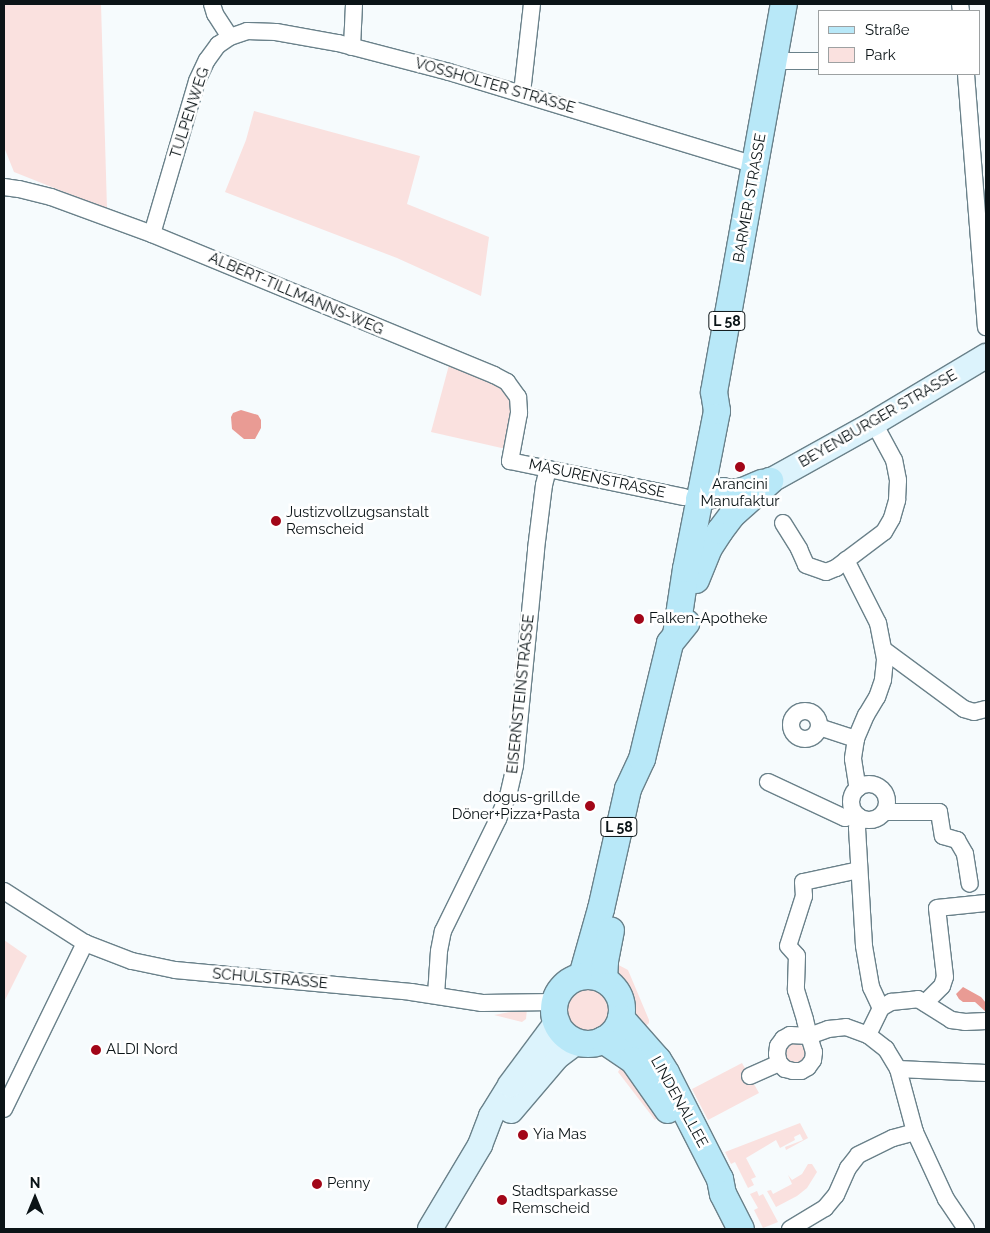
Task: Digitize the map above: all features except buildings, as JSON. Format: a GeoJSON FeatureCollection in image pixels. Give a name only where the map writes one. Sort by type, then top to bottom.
{"type":"FeatureCollection","features":[{"type":"Feature","properties":{"kind":"main road","name":"BARMER STRASSE"},"geometry":{"type":"LineString","coordinates":[[593,978],[601,909],[628,789],[642,758],[673,640],[703,408],[714,392],[784,4]]}},
{"type":"Feature","properties":{"kind":"main road","name":"BEYENBURGER STRASSE"},"geometry":{"type":"LineString","coordinates":[[770,481],[874,423],[986,356]]}},
{"type":"Feature","properties":{"kind":"main road"},"geometry":{"type":"LineString","coordinates":[[692,498],[723,491],[731,493],[743,491],[770,481]]}},
{"type":"Feature","properties":{"kind":"main road"},"geometry":{"type":"LineString","coordinates":[[673,640],[686,625],[699,569],[709,548],[733,514],[770,481]]}},
{"type":"Feature","properties":{"kind":"main road"},"geometry":{"type":"LineString","coordinates":[[692,498],[717,509],[734,508],[744,503]]}},
{"type":"Feature","properties":{"kind":"main road"},"geometry":{"type":"LineString","coordinates":[[430,1229],[484,1138],[491,1116],[556,1012],[567,983],[593,978],[614,988],[620,999],[621,1018],[611,1035],[595,1043],[577,1042],[562,1031],[556,1012]]}},
{"type":"Feature","properties":{"kind":"main road","name":"LINDENALLEE"},"geometry":{"type":"LineString","coordinates":[[621,1018],[658,1060],[666,1073],[720,1178],[723,1194]]}},
{"type":"Feature","properties":{"kind":"main road","name":"LINDENALLEE"},"geometry":{"type":"LineString","coordinates":[[603,1040],[625,1053],[641,1069],[707,1176],[723,1194],[741,1229]]}},
{"type":"Feature","properties":{"kind":"main road"},"geometry":{"type":"LineString","coordinates":[[484,1138],[503,1124],[526,1091],[557,1057],[577,1042]]}},
{"type":"Feature","properties":{"kind":"street"},"geometry":{"type":"LineString","coordinates":[[212,4],[215,14],[230,37]]}},
{"type":"Feature","properties":{"kind":"street"},"geometry":{"type":"LineString","coordinates":[[352,47],[354,4]]}},
{"type":"Feature","properties":{"kind":"street"},"geometry":{"type":"LineString","coordinates":[[522,93],[532,4]]}},
{"type":"Feature","properties":{"kind":"street","name":"VOSSHOLTER STRASSE"},"geometry":{"type":"LineString","coordinates":[[230,37],[247,31],[267,31],[352,47],[522,93],[756,165]]}},
{"type":"Feature","properties":{"kind":"street","name":"TULPENWEG"},"geometry":{"type":"LineString","coordinates":[[152,234],[197,81],[207,60],[218,45],[230,37]]}},
{"type":"Feature","properties":{"kind":"street"},"geometry":{"type":"LineString","coordinates":[[774,61],[818,61]]}},
{"type":"Feature","properties":{"kind":"street"},"geometry":{"type":"LineString","coordinates":[[966,75],[986,327]]}},
{"type":"Feature","properties":{"kind":"street","name":"ALBERT-TILLMANNS-WEG"},"geometry":{"type":"LineString","coordinates":[[4,187],[20,188],[152,234],[507,382],[516,392],[519,404],[510,460]]}},
{"type":"Feature","properties":{"kind":"street"},"geometry":{"type":"LineString","coordinates":[[783,523],[799,549],[806,565],[826,572],[836,568],[884,532],[892,518],[898,480],[894,460],[874,423]]}},
{"type":"Feature","properties":{"kind":"street","name":"MASURENSTRASSE"},"geometry":{"type":"LineString","coordinates":[[510,460],[692,498]]}},
{"type":"Feature","properties":{"kind":"street","name":"EISERNSTEINSTRASSE"},"geometry":{"type":"LineString","coordinates":[[436,995],[439,951],[443,931],[508,796],[515,765],[538,531],[548,469]]}},
{"type":"Feature","properties":{"kind":"street"},"geometry":{"type":"LineString","coordinates":[[846,560],[878,623],[884,650],[883,680],[877,697],[866,715],[856,739],[854,759],[858,789]]}},
{"type":"Feature","properties":{"kind":"street"},"geometry":{"type":"LineString","coordinates":[[884,650],[964,709],[974,712],[986,709]]}},
{"type":"Feature","properties":{"kind":"street"},"geometry":{"type":"LineString","coordinates":[[819,728],[856,739]]}},
{"type":"Feature","properties":{"kind":"street"},"geometry":{"type":"LineString","coordinates":[[768,782],[845,818],[858,816],[873,820],[884,812],[939,812],[943,836],[957,840],[965,854],[970,884]]}},
{"type":"Feature","properties":{"kind":"street"},"geometry":{"type":"LineString","coordinates":[[881,1008],[871,987],[864,953],[857,828],[858,816],[852,804],[853,795],[858,789],[870,784],[881,789],[887,800],[884,812]]}},
{"type":"Feature","properties":{"kind":"street"},"geometry":{"type":"LineString","coordinates":[[859,870],[803,882],[804,896],[788,946],[797,956],[796,990],[809,1036],[814,1052],[813,1060],[808,1067],[801,1071],[785,1069],[779,1063],[778,1046],[783,1039],[790,1035],[809,1036],[828,1029],[846,1027],[868,1036],[886,1048],[898,1069],[915,1132],[946,1199],[966,1229]]}},
{"type":"Feature","properties":{"kind":"street","name":"SCHULSTRASSE"},"geometry":{"type":"LineString","coordinates":[[4,891],[85,944],[132,961],[175,970],[436,995],[453,999],[556,1012]]}},
{"type":"Feature","properties":{"kind":"street"},"geometry":{"type":"LineString","coordinates":[[925,1003],[942,986],[945,977],[937,908],[986,902]]}},
{"type":"Feature","properties":{"kind":"street"},"geometry":{"type":"LineString","coordinates":[[4,1109],[85,944]]}},
{"type":"Feature","properties":{"kind":"street"},"geometry":{"type":"LineString","coordinates":[[868,1036],[881,1008],[891,1002],[918,999],[951,1020],[965,1022],[986,1021]]}},
{"type":"Feature","properties":{"kind":"street"},"geometry":{"type":"LineString","coordinates":[[750,1076],[779,1063]]}},
{"type":"Feature","properties":{"kind":"street"},"geometry":{"type":"LineString","coordinates":[[898,1069],[986,1073]]}},
{"type":"Feature","properties":{"kind":"street"},"geometry":{"type":"LineString","coordinates":[[790,1229],[824,1208],[836,1195],[848,1168],[858,1155],[893,1138],[915,1132]]}},
{"type":"Feature","properties":{"kind":"green space"},"geometry":{"type":"Polygon","coordinates":[[[4,4],[101,4],[107,209],[14,172],[4,147],[4,4]]]}},
{"type":"Feature","properties":{"kind":"green space"},"geometry":{"type":"Polygon","coordinates":[[[254,111],[420,156],[407,204],[489,237],[481,296],[397,258],[225,192],[246,140],[254,111]]]}},
{"type":"Feature","properties":{"kind":"green space"},"geometry":{"type":"Polygon","coordinates":[[[449,365],[502,386],[510,397],[512,411],[506,449],[431,432],[449,365]]]}},
{"type":"Feature","properties":{"kind":"green space"},"geometry":{"type":"Polygon","coordinates":[[[4,940],[27,956],[4,1002],[4,940]]]}},
{"type":"Feature","properties":{"kind":"green space"},"geometry":{"type":"Polygon","coordinates":[[[611,961],[628,970],[649,1020],[649,1023],[639,1033],[630,1016],[626,994],[616,979],[611,961]]]}},
{"type":"Feature","properties":{"kind":"green space"},"geometry":{"type":"Polygon","coordinates":[[[585,986],[593,986],[602,990],[608,996],[612,1009],[608,1022],[602,1028],[593,1032],[585,1032],[576,1028],[570,1022],[566,1013],[566,1005],[570,996],[576,990],[585,986]]]}},
{"type":"Feature","properties":{"kind":"green space"},"geometry":{"type":"Polygon","coordinates":[[[527,1009],[526,1019],[522,1022],[494,1015],[527,1009]]]}},
{"type":"Feature","properties":{"kind":"green space"},"geometry":{"type":"Polygon","coordinates":[[[795,1043],[802,1046],[805,1053],[802,1060],[795,1063],[788,1060],[785,1053],[788,1046],[795,1043]]]}},
{"type":"Feature","properties":{"kind":"green space"},"geometry":{"type":"Polygon","coordinates":[[[625,1060],[660,1115],[655,1120],[618,1072],[625,1060]]]}},
{"type":"Feature","properties":{"kind":"green space"},"geometry":{"type":"Polygon","coordinates":[[[742,1063],[759,1093],[708,1120],[692,1089],[742,1063]]]}},
{"type":"Feature","properties":{"kind":"green space"},"geometry":{"type":"Polygon","coordinates":[[[800,1123],[808,1138],[786,1150],[785,1147],[803,1140],[800,1134],[794,1137],[795,1140],[780,1148],[776,1140],[746,1158],[756,1177],[751,1179],[754,1185],[748,1188],[735,1162],[731,1164],[725,1152],[800,1123]]]}},
{"type":"Feature","properties":{"kind":"green space"},"geometry":{"type":"Polygon","coordinates":[[[808,1164],[812,1164],[817,1172],[807,1188],[797,1196],[776,1207],[767,1191],[771,1190],[773,1194],[792,1184],[788,1175],[792,1180],[802,1174],[808,1164]]]}},
{"type":"Feature","properties":{"kind":"green space"},"geometry":{"type":"Polygon","coordinates":[[[757,1191],[759,1196],[763,1194],[778,1222],[763,1228],[754,1210],[758,1208],[750,1194],[757,1191]]]}},
{"type":"Feature","properties":{"kind":"shaded area"},"geometry":{"type":"Polygon","coordinates":[[[241,410],[258,415],[261,420],[261,428],[255,439],[244,439],[232,429],[231,417],[233,413],[241,410]]]}},
{"type":"Feature","properties":{"kind":"shaded area"},"geometry":{"type":"Polygon","coordinates":[[[963,987],[981,997],[986,1003],[986,1012],[975,1002],[963,1002],[959,999],[956,994],[963,987]]]}},
{"type":"Feature","properties":{"kind":"place","name":"Arancini Manufaktur"},"geometry":{"type":"Point","coordinates":[740,467]}},
{"type":"Feature","properties":{"kind":"place","name":"Justizvollzugsanstalt Remscheid"},"geometry":{"type":"Point","coordinates":[276,521]}},
{"type":"Feature","properties":{"kind":"place","name":"Falken-Apotheke"},"geometry":{"type":"Point","coordinates":[639,619]}},
{"type":"Feature","properties":{"kind":"place","name":"dogus-grill.de Döner+Pizza+Pasta"},"geometry":{"type":"Point","coordinates":[590,806]}},
{"type":"Feature","properties":{"kind":"place","name":"ALDI Nord"},"geometry":{"type":"Point","coordinates":[96,1050]}},
{"type":"Feature","properties":{"kind":"place","name":"Yia Mas"},"geometry":{"type":"Point","coordinates":[523,1135]}},
{"type":"Feature","properties":{"kind":"place","name":"Penny"},"geometry":{"type":"Point","coordinates":[317,1184]}},
{"type":"Feature","properties":{"kind":"place","name":"Stadtsparkasse Remscheid"},"geometry":{"type":"Point","coordinates":[502,1200]}}]}
